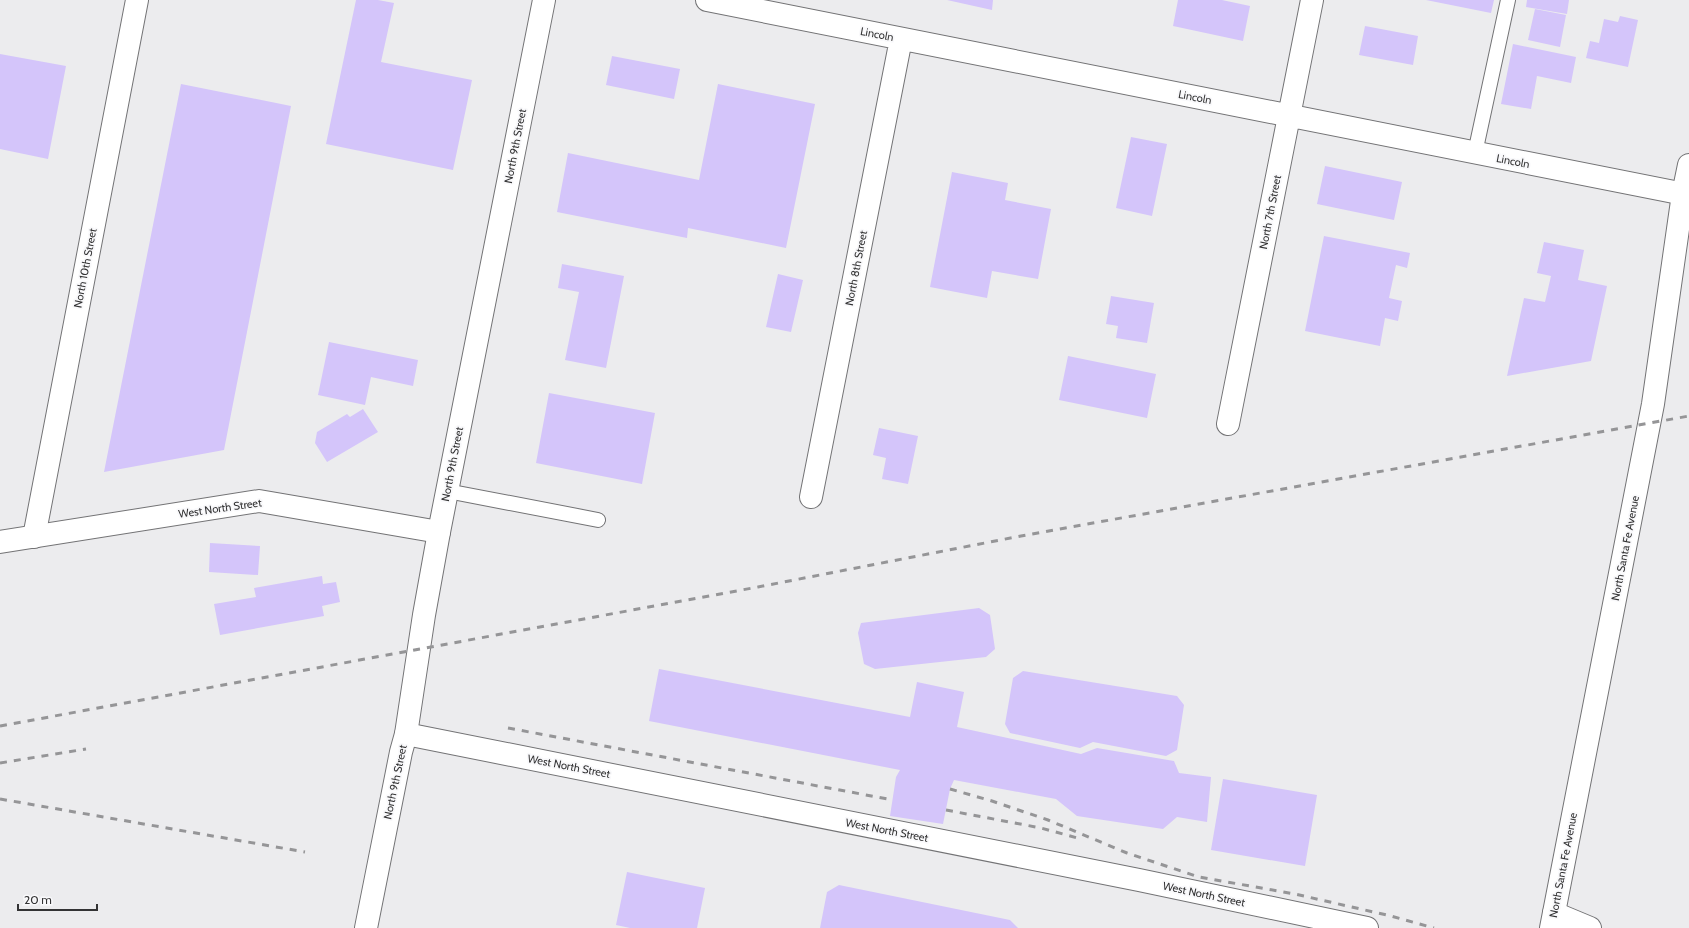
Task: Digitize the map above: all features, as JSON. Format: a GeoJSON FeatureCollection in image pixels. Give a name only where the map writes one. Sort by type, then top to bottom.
{"type":"FeatureCollection","features":[{"type":"Feature","properties":{"kind":"street","name":"North 10th Street"},"geometry":{"type":"LineString","coordinates":[[34,536],[137,0]]}},
{"type":"Feature","properties":{"kind":"street","name":"North 9th Street"},"geometry":{"type":"LineString","coordinates":[[366,928],[399,760],[406,734],[424,615],[439,532],[544,0]]}},
{"type":"Feature","properties":{"kind":"street","name":"Lincoln"},"geometry":{"type":"LineString","coordinates":[[707,0],[1686,195]]}},
{"type":"Feature","properties":{"kind":"street","name":"North 7th Street"},"geometry":{"type":"LineString","coordinates":[[1228,424],[1312,0]]}},
{"type":"Feature","properties":{"kind":"street","name":"North 8th Street"},"geometry":{"type":"LineString","coordinates":[[811,497],[901,39]]}},
{"type":"Feature","properties":{"kind":"street","name":"North Santa Fe Avenue"},"geometry":{"type":"LineString","coordinates":[[1552,921],[1653,404],[1686,195],[1689,165]]}},
{"type":"Feature","properties":{"kind":"street","name":"West North Street"},"geometry":{"type":"LineString","coordinates":[[0,542],[259,501],[439,532]]}},
{"type":"Feature","properties":{"kind":"street","name":"West North Street"},"geometry":{"type":"LineString","coordinates":[[406,734],[1139,880],[1367,928]]}},
{"type":"Feature","properties":{"kind":"street"},"geometry":{"type":"LineString","coordinates":[[1552,921],[1590,928]]}},
{"type":"Feature","properties":{"kind":"lane"},"geometry":{"type":"LineString","coordinates":[[1475,153],[1508,0]]}},
{"type":"Feature","properties":{"kind":"lane"},"geometry":{"type":"LineString","coordinates":[[447,492],[598,520]]}},
{"type":"Feature","properties":{"kind":"building"},"geometry":{"type":"Polygon","coordinates":[[[356,0],[378,0],[394,3],[381,62],[472,80],[453,170],[326,144],[356,0]]]}},
{"type":"Feature","properties":{"kind":"building"},"geometry":{"type":"Polygon","coordinates":[[[947,0],[993,0],[992,10],[947,0]]]}},
{"type":"Feature","properties":{"kind":"building"},"geometry":{"type":"Polygon","coordinates":[[[1178,0],[1222,0],[1250,6],[1243,41],[1173,26],[1178,0]]]}},
{"type":"Feature","properties":{"kind":"building"},"geometry":{"type":"Polygon","coordinates":[[[1426,0],[1494,0],[1491,13],[1426,0]]]}},
{"type":"Feature","properties":{"kind":"building"},"geometry":{"type":"Polygon","coordinates":[[[1527,0],[1569,0],[1567,14],[1526,7],[1527,0]]]}},
{"type":"Feature","properties":{"kind":"building"},"geometry":{"type":"Polygon","coordinates":[[[1535,9],[1566,15],[1560,47],[1528,40],[1535,9]]]}},
{"type":"Feature","properties":{"kind":"building"},"geometry":{"type":"Polygon","coordinates":[[[1620,16],[1638,20],[1628,67],[1586,58],[1590,41],[1599,43],[1604,19],[1618,22],[1620,16]]]}},
{"type":"Feature","properties":{"kind":"building"},"geometry":{"type":"Polygon","coordinates":[[[1365,26],[1418,36],[1413,65],[1359,55],[1365,26]]]}},
{"type":"Feature","properties":{"kind":"building"},"geometry":{"type":"Polygon","coordinates":[[[1513,44],[1576,57],[1571,83],[1537,76],[1531,109],[1501,104],[1513,44]]]}},
{"type":"Feature","properties":{"kind":"building"},"geometry":{"type":"Polygon","coordinates":[[[0,54],[66,66],[48,159],[0,149],[0,54]]]}},
{"type":"Feature","properties":{"kind":"building"},"geometry":{"type":"Polygon","coordinates":[[[612,56],[680,69],[674,99],[606,85],[612,56]]]}},
{"type":"Feature","properties":{"kind":"building"},"geometry":{"type":"Polygon","coordinates":[[[181,84],[291,106],[224,450],[104,472],[181,84]]]}},
{"type":"Feature","properties":{"kind":"building"},"geometry":{"type":"Polygon","coordinates":[[[718,84],[815,104],[786,248],[688,228],[687,238],[557,212],[568,153],[699,180],[718,84]]]}},
{"type":"Feature","properties":{"kind":"building"},"geometry":{"type":"Polygon","coordinates":[[[1131,137],[1167,144],[1152,216],[1116,208],[1131,137]]]}},
{"type":"Feature","properties":{"kind":"building"},"geometry":{"type":"Polygon","coordinates":[[[1325,166],[1402,182],[1394,220],[1317,204],[1325,166]]]}},
{"type":"Feature","properties":{"kind":"building"},"geometry":{"type":"Polygon","coordinates":[[[952,172],[1008,183],[1005,200],[1051,209],[1038,279],[992,271],[987,298],[930,287],[952,172]]]}},
{"type":"Feature","properties":{"kind":"building"},"geometry":{"type":"Polygon","coordinates":[[[1324,236],[1410,253],[1407,268],[1396,265],[1389,298],[1402,301],[1398,321],[1385,318],[1380,346],[1305,331],[1324,236]]]}},
{"type":"Feature","properties":{"kind":"building"},"geometry":{"type":"Polygon","coordinates":[[[1544,242],[1584,250],[1578,280],[1607,286],[1591,361],[1507,376],[1524,298],[1545,302],[1551,276],[1537,273],[1544,242]]]}},
{"type":"Feature","properties":{"kind":"building"},"geometry":{"type":"Polygon","coordinates":[[[562,264],[624,276],[606,368],[565,360],[579,292],[558,288],[562,264]]]}},
{"type":"Feature","properties":{"kind":"building"},"geometry":{"type":"Polygon","coordinates":[[[778,274],[803,280],[791,332],[766,327],[778,274]]]}},
{"type":"Feature","properties":{"kind":"building"},"geometry":{"type":"Polygon","coordinates":[[[1111,296],[1154,303],[1147,343],[1116,338],[1118,326],[1106,324],[1111,296]]]}},
{"type":"Feature","properties":{"kind":"building"},"geometry":{"type":"Polygon","coordinates":[[[329,342],[418,360],[413,386],[371,377],[365,405],[318,395],[329,342]]]}},
{"type":"Feature","properties":{"kind":"building"},"geometry":{"type":"Polygon","coordinates":[[[1068,356],[1156,374],[1147,418],[1059,400],[1068,356]]]}},
{"type":"Feature","properties":{"kind":"building"},"geometry":{"type":"Polygon","coordinates":[[[549,393],[655,413],[642,484],[536,463],[549,393]]]}},
{"type":"Feature","properties":{"kind":"building"},"geometry":{"type":"Polygon","coordinates":[[[363,409],[378,432],[327,462],[315,443],[317,432],[347,414],[350,417],[363,409]]]}},
{"type":"Feature","properties":{"kind":"building"},"geometry":{"type":"Polygon","coordinates":[[[879,428],[918,436],[908,484],[882,479],[886,458],[873,455],[879,428]]]}},
{"type":"Feature","properties":{"kind":"building"},"geometry":{"type":"Polygon","coordinates":[[[210,543],[260,546],[258,575],[209,572],[210,543]]]}},
{"type":"Feature","properties":{"kind":"building"},"geometry":{"type":"Polygon","coordinates":[[[322,576],[323,584],[336,582],[340,602],[322,606],[324,616],[220,635],[214,604],[256,597],[254,588],[322,576]]]}},
{"type":"Feature","properties":{"kind":"building"},"geometry":{"type":"Polygon","coordinates":[[[979,608],[990,615],[995,649],[986,657],[875,669],[864,664],[858,633],[861,623],[979,608]]]}},
{"type":"Feature","properties":{"kind":"building"},"geometry":{"type":"Polygon","coordinates":[[[659,669],[910,717],[917,682],[964,692],[957,727],[1081,754],[1097,748],[1174,761],[1179,773],[1211,777],[1207,822],[1177,817],[1163,829],[1077,816],[1056,799],[954,780],[950,789],[943,824],[890,816],[896,777],[900,770],[649,721],[659,669]]]}},
{"type":"Feature","properties":{"kind":"building"},"geometry":{"type":"Polygon","coordinates":[[[1023,671],[1177,696],[1184,705],[1177,750],[1166,756],[1093,742],[1080,748],[1010,733],[1005,724],[1013,678],[1023,671]]]}},
{"type":"Feature","properties":{"kind":"building"},"geometry":{"type":"Polygon","coordinates":[[[1223,779],[1317,795],[1305,866],[1211,850],[1223,779]]]}},
{"type":"Feature","properties":{"kind":"building"},"geometry":{"type":"Polygon","coordinates":[[[627,872],[705,888],[697,928],[630,928],[616,925],[627,872]]]}},
{"type":"Feature","properties":{"kind":"building"},"geometry":{"type":"Polygon","coordinates":[[[839,885],[1010,920],[1018,928],[820,928],[827,892],[839,885]]]}},
{"type":"Feature","properties":{"kind":"railway"},"geometry":{"type":"LineString","coordinates":[[0,726],[758,587],[1021,536],[1689,416]]}},
{"type":"Feature","properties":{"kind":"railway"},"geometry":{"type":"LineString","coordinates":[[508,728],[893,800]]}},
{"type":"Feature","properties":{"kind":"railway"},"geometry":{"type":"LineString","coordinates":[[0,763],[86,749]]}},
{"type":"Feature","properties":{"kind":"railway"},"geometry":{"type":"LineString","coordinates":[[950,789],[992,801],[1048,820],[1127,853],[1199,877],[1295,894],[1391,916],[1434,928]]}},
{"type":"Feature","properties":{"kind":"railway"},"geometry":{"type":"LineString","coordinates":[[0,799],[305,852]]}},
{"type":"Feature","properties":{"kind":"railway"},"geometry":{"type":"LineString","coordinates":[[946,810],[1041,828],[1081,839]]}}]}
